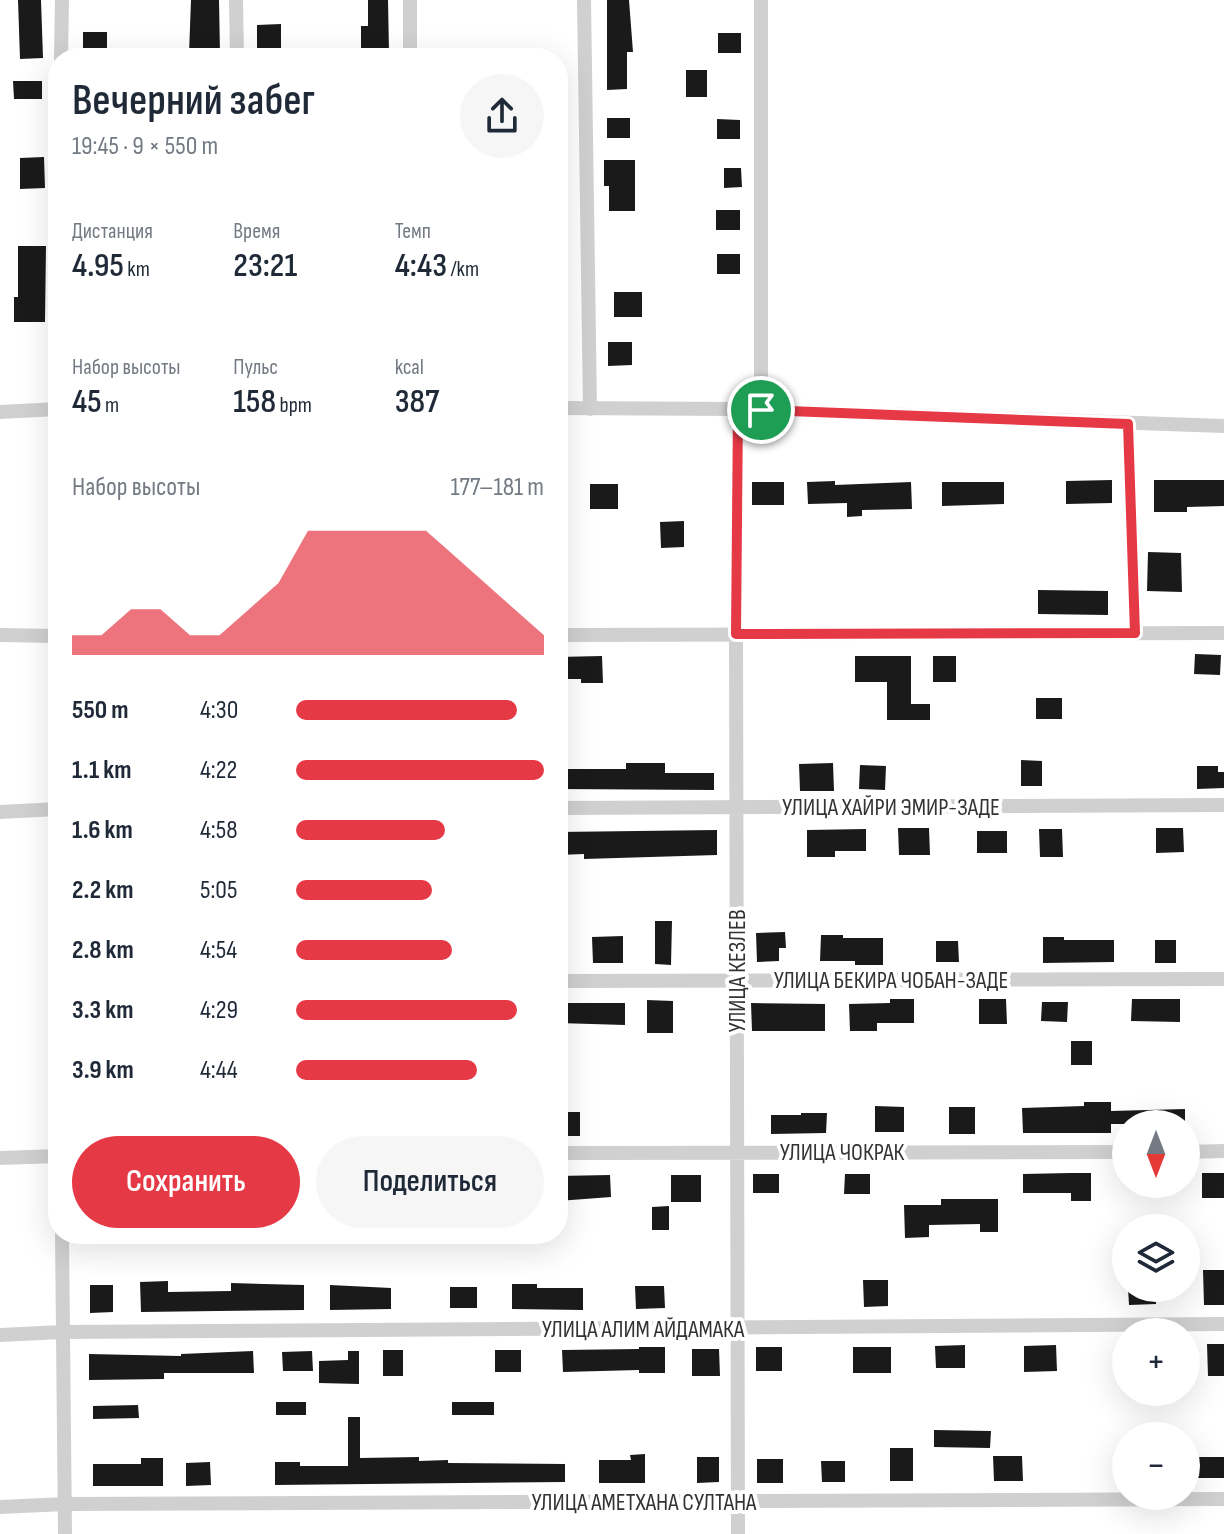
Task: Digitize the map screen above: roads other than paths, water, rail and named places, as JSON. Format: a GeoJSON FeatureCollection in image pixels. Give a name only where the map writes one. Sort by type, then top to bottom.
{"type":"FeatureCollection","features":[{"type":"Feature","properties":{"kind":"street"},"geometry":{"type":"LineString","coordinates":[[61,48],[62,0]]}},
{"type":"Feature","properties":{"kind":"street"},"geometry":{"type":"LineString","coordinates":[[236,0],[237,48]]}},
{"type":"Feature","properties":{"kind":"street"},"geometry":{"type":"LineString","coordinates":[[410,0],[410,48]]}},
{"type":"Feature","properties":{"kind":"street"},"geometry":{"type":"LineString","coordinates":[[584,0],[590,409]]}},
{"type":"Feature","properties":{"kind":"street"},"geometry":{"type":"LineString","coordinates":[[761,0],[761,410]]}},
{"type":"Feature","properties":{"kind":"street"},"geometry":{"type":"LineString","coordinates":[[568,408],[738,409],[1224,426]]}},
{"type":"Feature","properties":{"kind":"street","name":"УЛИЦА КЕЗЛЕВ"},"geometry":{"type":"LineString","coordinates":[[738,409],[738,1534]]}},
{"type":"Feature","properties":{"kind":"street"},"geometry":{"type":"LineString","coordinates":[[0,412],[48,410]]}},
{"type":"Feature","properties":{"kind":"street"},"geometry":{"type":"LineString","coordinates":[[1128,424],[1135,633]]}},
{"type":"Feature","properties":{"kind":"street"},"geometry":{"type":"LineString","coordinates":[[568,635],[1224,633]]}},
{"type":"Feature","properties":{"kind":"street"},"geometry":{"type":"LineString","coordinates":[[0,635],[48,636]]}},
{"type":"Feature","properties":{"kind":"street","name":"УЛИЦА ХАЙРИ ЭМИР-ЗАДЕ"},"geometry":{"type":"LineString","coordinates":[[568,808],[1224,805]]}},
{"type":"Feature","properties":{"kind":"street"},"geometry":{"type":"LineString","coordinates":[[0,812],[48,810]]}},
{"type":"Feature","properties":{"kind":"street","name":"УЛИЦА БЕКИРА ЧОБАН-ЗАДЕ"},"geometry":{"type":"LineString","coordinates":[[568,981],[1224,979]]}},
{"type":"Feature","properties":{"kind":"street"},"geometry":{"type":"LineString","coordinates":[[1200,1152],[1224,1151]]}},
{"type":"Feature","properties":{"kind":"street","name":"УЛИЦА ЧОКРАК"},"geometry":{"type":"LineString","coordinates":[[568,1153],[1112,1152]]}},
{"type":"Feature","properties":{"kind":"street"},"geometry":{"type":"LineString","coordinates":[[0,1158],[48,1156]]}},
{"type":"Feature","properties":{"kind":"street"},"geometry":{"type":"LineString","coordinates":[[62,1244],[65,1534]]}},
{"type":"Feature","properties":{"kind":"street","name":"УЛИЦА АЛИМ АЙДАМАКА"},"geometry":{"type":"LineString","coordinates":[[0,1335],[62,1332],[1224,1324]]}},
{"type":"Feature","properties":{"kind":"street","name":"УЛИЦА АМЕТХАНА СУЛТАНА"},"geometry":{"type":"LineString","coordinates":[[0,1507],[65,1504],[1224,1499]]}}]}
